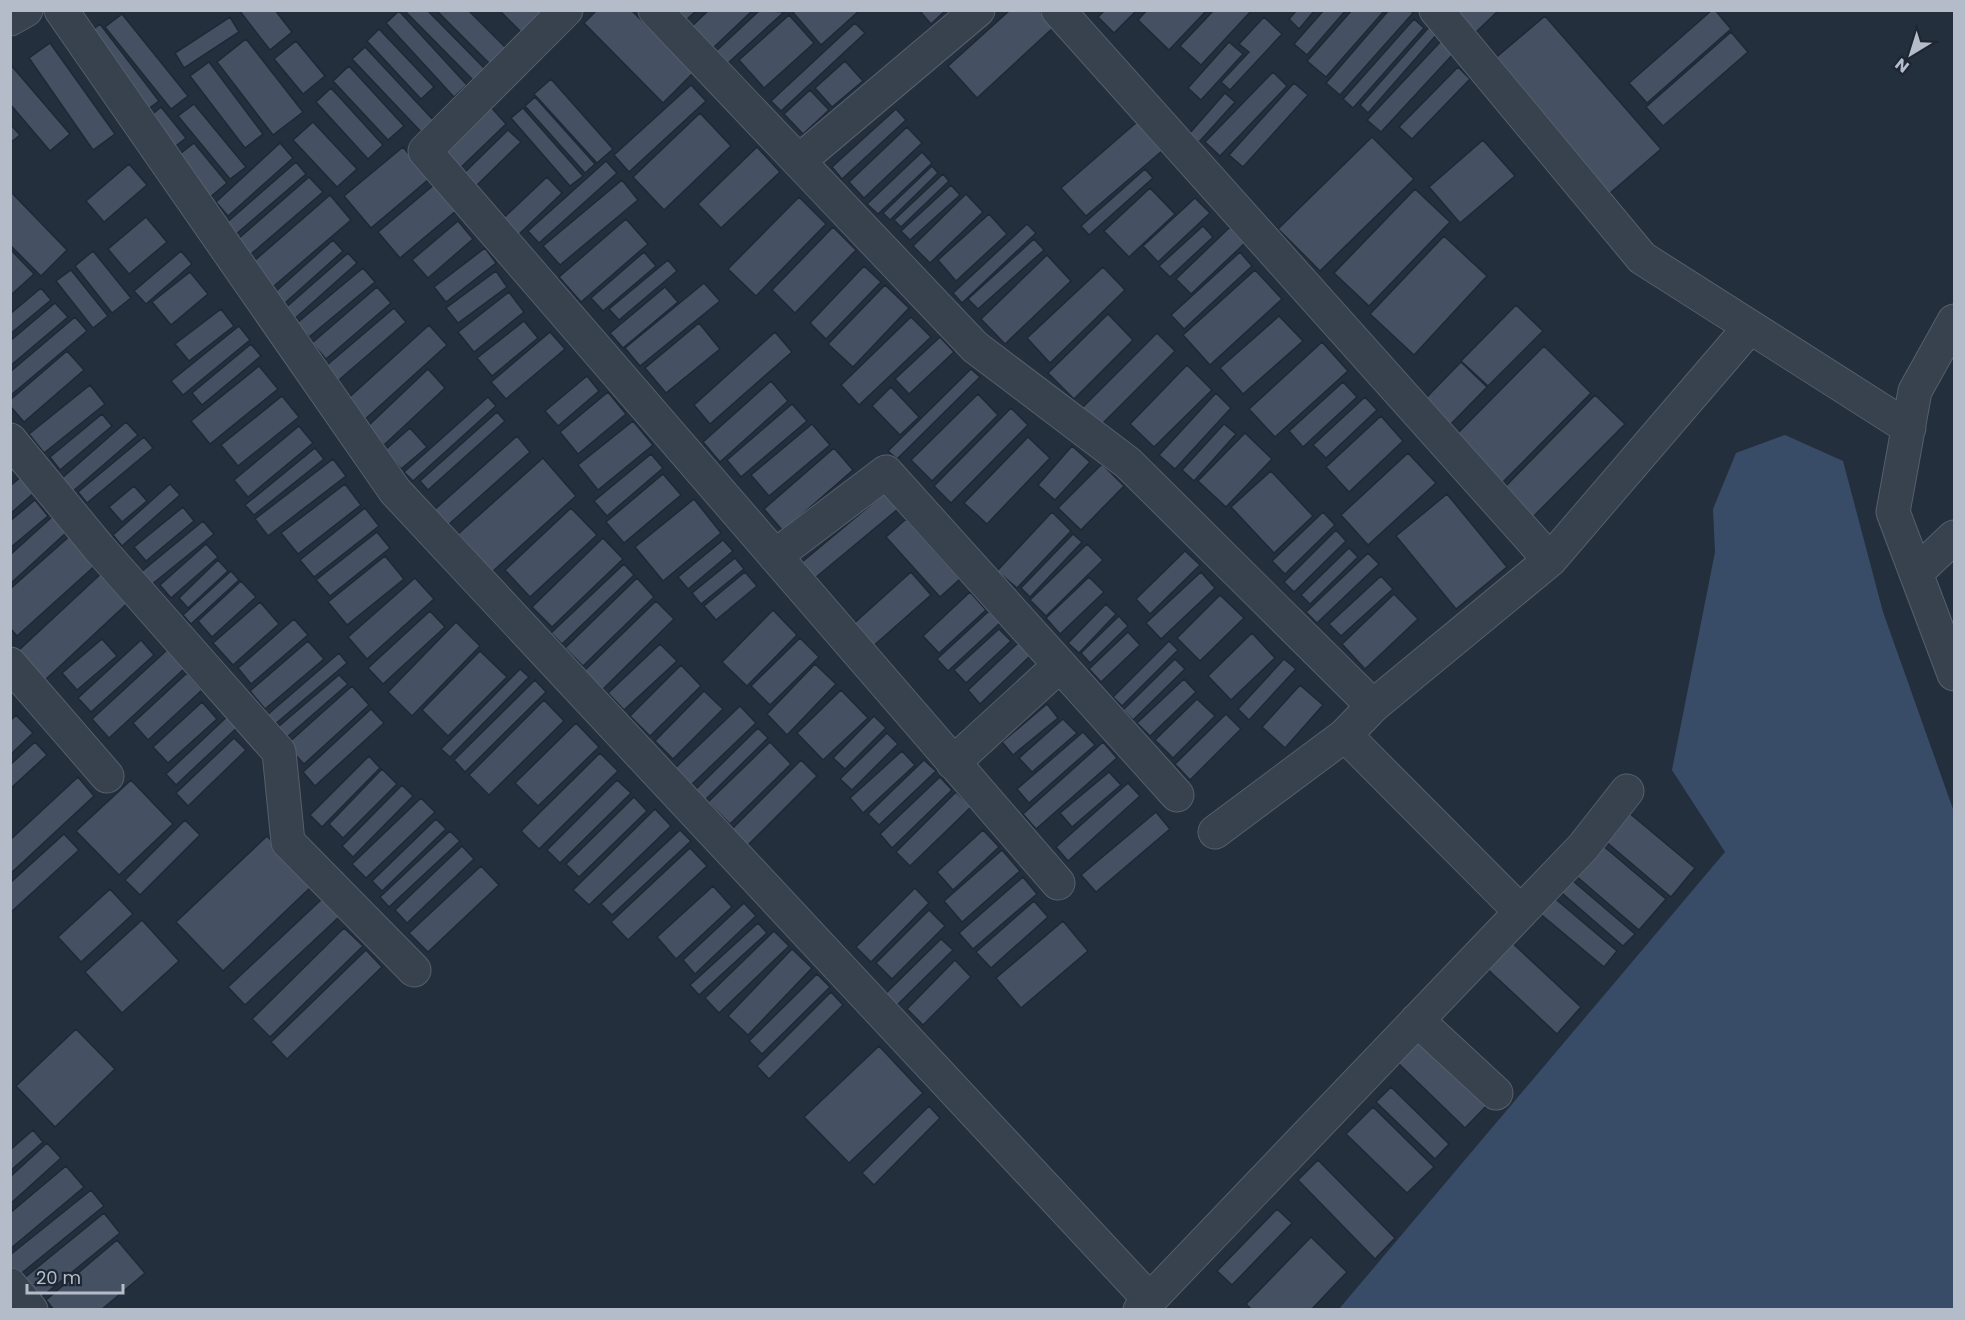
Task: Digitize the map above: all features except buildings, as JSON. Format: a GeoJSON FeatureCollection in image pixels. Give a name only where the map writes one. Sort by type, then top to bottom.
{"type":"FeatureCollection","features":[{"type":"Feature","properties":{"kind":"street"},"geometry":{"type":"LineString","coordinates":[[10,19],[26,10]]}},
{"type":"Feature","properties":{"kind":"street"},"geometry":{"type":"LineString","coordinates":[[61,10],[395,491],[1145,1305],[1583,847],[1627,791]]}},
{"type":"Feature","properties":{"kind":"street"},"geometry":{"type":"LineString","coordinates":[[566,10],[425,151],[1058,883]]}},
{"type":"Feature","properties":{"kind":"street"},"geometry":{"type":"LineString","coordinates":[[655,10],[975,346],[1128,463],[1373,706]]}},
{"type":"Feature","properties":{"kind":"street"},"geometry":{"type":"LineString","coordinates":[[799,161],[978,10]]}},
{"type":"Feature","properties":{"kind":"street"},"geometry":{"type":"LineString","coordinates":[[1058,10],[1550,560]]}},
{"type":"Feature","properties":{"kind":"street"},"geometry":{"type":"LineString","coordinates":[[1436,10],[1642,258],[1909,428]]}},
{"type":"Feature","properties":{"kind":"street"},"geometry":{"type":"LineString","coordinates":[[1954,321],[1915,391],[1893,512],[1954,674]]}},
{"type":"Feature","properties":{"kind":"street"},"geometry":{"type":"LineString","coordinates":[[1215,832],[1345,735],[1373,706],[1550,560],[1750,327]]}},
{"type":"Feature","properties":{"kind":"street"},"geometry":{"type":"LineString","coordinates":[[10,440],[99,548],[279,752],[288,842],[414,970]]}},
{"type":"Feature","properties":{"kind":"street"},"geometry":{"type":"LineString","coordinates":[[775,556],[886,472],[1177,795]]}},
{"type":"Feature","properties":{"kind":"street"},"geometry":{"type":"LineString","coordinates":[[1916,573],[1954,537]]}},
{"type":"Feature","properties":{"kind":"street"},"geometry":{"type":"LineString","coordinates":[[10,664],[108,776]]}},
{"type":"Feature","properties":{"kind":"street"},"geometry":{"type":"LineString","coordinates":[[953,763],[1060,665]]}},
{"type":"Feature","properties":{"kind":"street"},"geometry":{"type":"LineString","coordinates":[[1345,735],[1521,912]]}},
{"type":"Feature","properties":{"kind":"street"},"geometry":{"type":"LineString","coordinates":[[1417,1020],[1496,1093]]}},
{"type":"Feature","properties":{"kind":"street"},"geometry":{"type":"LineString","coordinates":[[10,1284],[31,1310]]}},
{"type":"Feature","properties":{"kind":"water"},"geometry":{"type":"Polygon","coordinates":[[[1785,435],[1843,461],[1883,612],[1954,812],[1954,1309],[1339,1309],[1725,852],[1672,770],[1715,552],[1713,509],[1736,453],[1785,435]]]}}]}
